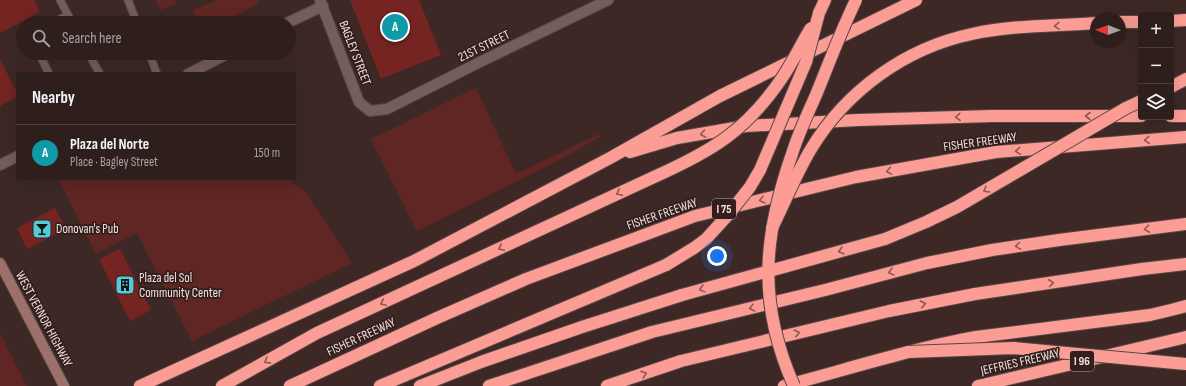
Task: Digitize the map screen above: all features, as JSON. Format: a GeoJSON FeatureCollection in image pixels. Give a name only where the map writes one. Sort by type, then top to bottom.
{"type":"FeatureCollection","features":[{"type":"Feature","properties":{"kind":"highway"},"geometry":{"type":"LineString","coordinates":[[794,386],[777,343],[770,310],[768,257],[772,228],[793,150],[856,0]]}},
{"type":"Feature","properties":{"kind":"highway"},"geometry":{"type":"LineString","coordinates":[[140,386],[414,261],[610,158],[720,96],[916,0]]}},
{"type":"Feature","properties":{"kind":"highway"},"geometry":{"type":"LineString","coordinates":[[222,386],[317,333],[692,160],[709,150],[735,132],[761,107],[783,76],[822,7]]}},
{"type":"Feature","properties":{"kind":"highway"},"geometry":{"type":"LineString","coordinates":[[380,386],[666,265],[706,239],[728,215],[750,187],[760,170],[806,62],[822,7]]}},
{"type":"Feature","properties":{"kind":"highway"},"geometry":{"type":"LineString","coordinates":[[1174,21],[1186,20]]}},
{"type":"Feature","properties":{"kind":"highway"},"geometry":{"type":"LineString","coordinates":[[1126,22],[1138,22]]}},
{"type":"Feature","properties":{"kind":"highway"},"geometry":{"type":"LineString","coordinates":[[772,228],[811,150],[823,131],[851,98],[875,78],[922,50],[948,40],[972,34],[997,30],[1090,24]]}},
{"type":"Feature","properties":{"kind":"highway"},"geometry":{"type":"LineString","coordinates":[[1174,85],[1186,79]]}},
{"type":"Feature","properties":{"kind":"highway"},"geometry":{"type":"LineString","coordinates":[[420,386],[481,362],[582,326],[682,295],[885,239],[957,207],[1138,102]]}},
{"type":"Feature","properties":{"kind":"highway"},"geometry":{"type":"LineString","coordinates":[[610,158],[677,138],[746,126],[858,120],[992,116],[1138,116]]}},
{"type":"Feature","properties":{"kind":"highway"},"geometry":{"type":"LineString","coordinates":[[1174,116],[1186,116]]}},
{"type":"Feature","properties":{"kind":"highway","name":"FISHER FREEWAY"},"geometry":{"type":"LineString","coordinates":[[290,386],[437,318],[526,279],[695,216],[856,177],[996,152],[1186,137]]}},
{"type":"Feature","properties":{"kind":"highway"},"geometry":{"type":"LineString","coordinates":[[489,386],[652,332],[817,292],[926,263],[992,250],[1058,240],[1186,224]]}},
{"type":"Feature","properties":{"kind":"highway"},"geometry":{"type":"LineString","coordinates":[[607,386],[681,361],[889,312],[975,294],[1142,269],[1186,264]]}},
{"type":"Feature","properties":{"kind":"highway"},"geometry":{"type":"LineString","coordinates":[[784,386],[908,352],[976,337],[1150,314],[1186,306]]}},
{"type":"Feature","properties":{"kind":"highway","name":"JEFFRIES FREEWAY"},"geometry":{"type":"LineString","coordinates":[[978,386],[1186,337]]}},
{"type":"Feature","properties":{"kind":"highway"},"geometry":{"type":"LineString","coordinates":[[908,352],[1014,348],[1186,364]]}},
{"type":"Feature","properties":{"kind":"street","name":"21ST STREET"},"geometry":{"type":"LineString","coordinates":[[370,111],[387,109],[495,54],[608,0]]}},
{"type":"Feature","properties":{"kind":"street","name":"BAGLEY STREET"},"geometry":{"type":"LineString","coordinates":[[322,3],[359,102],[370,111]]}},
{"type":"Feature","properties":{"kind":"street"},"geometry":{"type":"LineString","coordinates":[[296,18],[322,3]]}},
{"type":"Feature","properties":{"kind":"street"},"geometry":{"type":"LineString","coordinates":[[192,72],[215,60]]}},
{"type":"Feature","properties":{"kind":"street"},"geometry":{"type":"LineString","coordinates":[[0,165],[16,157]]}},
{"type":"Feature","properties":{"kind":"street","name":"WEST VERNOR HIGHWAY"},"geometry":{"type":"LineString","coordinates":[[0,264],[64,386]]}},
{"type":"Feature","properties":{"kind":"lane"},"geometry":{"type":"LineString","coordinates":[[60,0],[68,15]]}},
{"type":"Feature","properties":{"kind":"lane"},"geometry":{"type":"LineString","coordinates":[[128,0],[134,16]]}},
{"type":"Feature","properties":{"kind":"lane"},"geometry":{"type":"LineString","coordinates":[[42,60],[48,72]]}},
{"type":"Feature","properties":{"kind":"lane"},"geometry":{"type":"LineString","coordinates":[[92,60],[99,72]]}},
{"type":"Feature","properties":{"kind":"lane"},"geometry":{"type":"LineString","coordinates":[[152,60],[156,72]]}},
{"type":"Feature","properties":{"kind":"shaded area"},"geometry":{"type":"Polygon","coordinates":[[[156,0],[175,0],[177,3],[160,10],[156,0]]]}},
{"type":"Feature","properties":{"kind":"shaded area"},"geometry":{"type":"Polygon","coordinates":[[[217,0],[257,0],[259,4],[234,16],[196,16],[193,10],[217,0]]]}},
{"type":"Feature","properties":{"kind":"shaded area"},"geometry":{"type":"Polygon","coordinates":[[[476,88],[516,174],[599,134],[600,137],[554,163],[417,231],[371,139],[476,88]]]}},
{"type":"Feature","properties":{"kind":"shaded area"},"geometry":{"type":"Polygon","coordinates":[[[59,180],[290,180],[306,192],[352,263],[192,341],[137,233],[96,254],[59,180]]]}},
{"type":"Feature","properties":{"kind":"shaded area"},"geometry":{"type":"Polygon","coordinates":[[[0,333],[27,386],[0,386],[0,333]]]}},
{"type":"Feature","properties":{"kind":"building"},"geometry":{"type":"Polygon","coordinates":[[[0,0],[34,0],[40,12],[32,16],[16,16],[16,25],[0,33],[0,0]]]}},
{"type":"Feature","properties":{"kind":"building"},"geometry":{"type":"Polygon","coordinates":[[[350,0],[419,0],[441,55],[381,79],[350,0]]]}},
{"type":"Feature","properties":{"kind":"building"},"geometry":{"type":"Polygon","coordinates":[[[0,59],[16,91],[16,97],[0,106],[0,59]]]}},
{"type":"Feature","properties":{"kind":"building","name":"Donovan's Pub"},"geometry":{"type":"Polygon","coordinates":[[[55,208],[66,229],[27,249],[17,228],[55,208]]]}},
{"type":"Feature","properties":{"kind":"building","name":"Plaza del Sol Community Center"},"geometry":{"type":"Polygon","coordinates":[[[120,249],[151,310],[130,321],[99,259],[120,249]]]}},
{"type":"Feature","properties":{"kind":"place","name":"Plaza del Norte"},"geometry":{"type":"Point","coordinates":[395,27]}},
{"type":"Feature","properties":{"kind":"place","name":"Donovan's Pub"},"geometry":{"type":"Point","coordinates":[42,229]}},
{"type":"Feature","properties":{"kind":"place","name":"Plaza del Sol Community Center"},"geometry":{"type":"Point","coordinates":[125,285]}}]}
